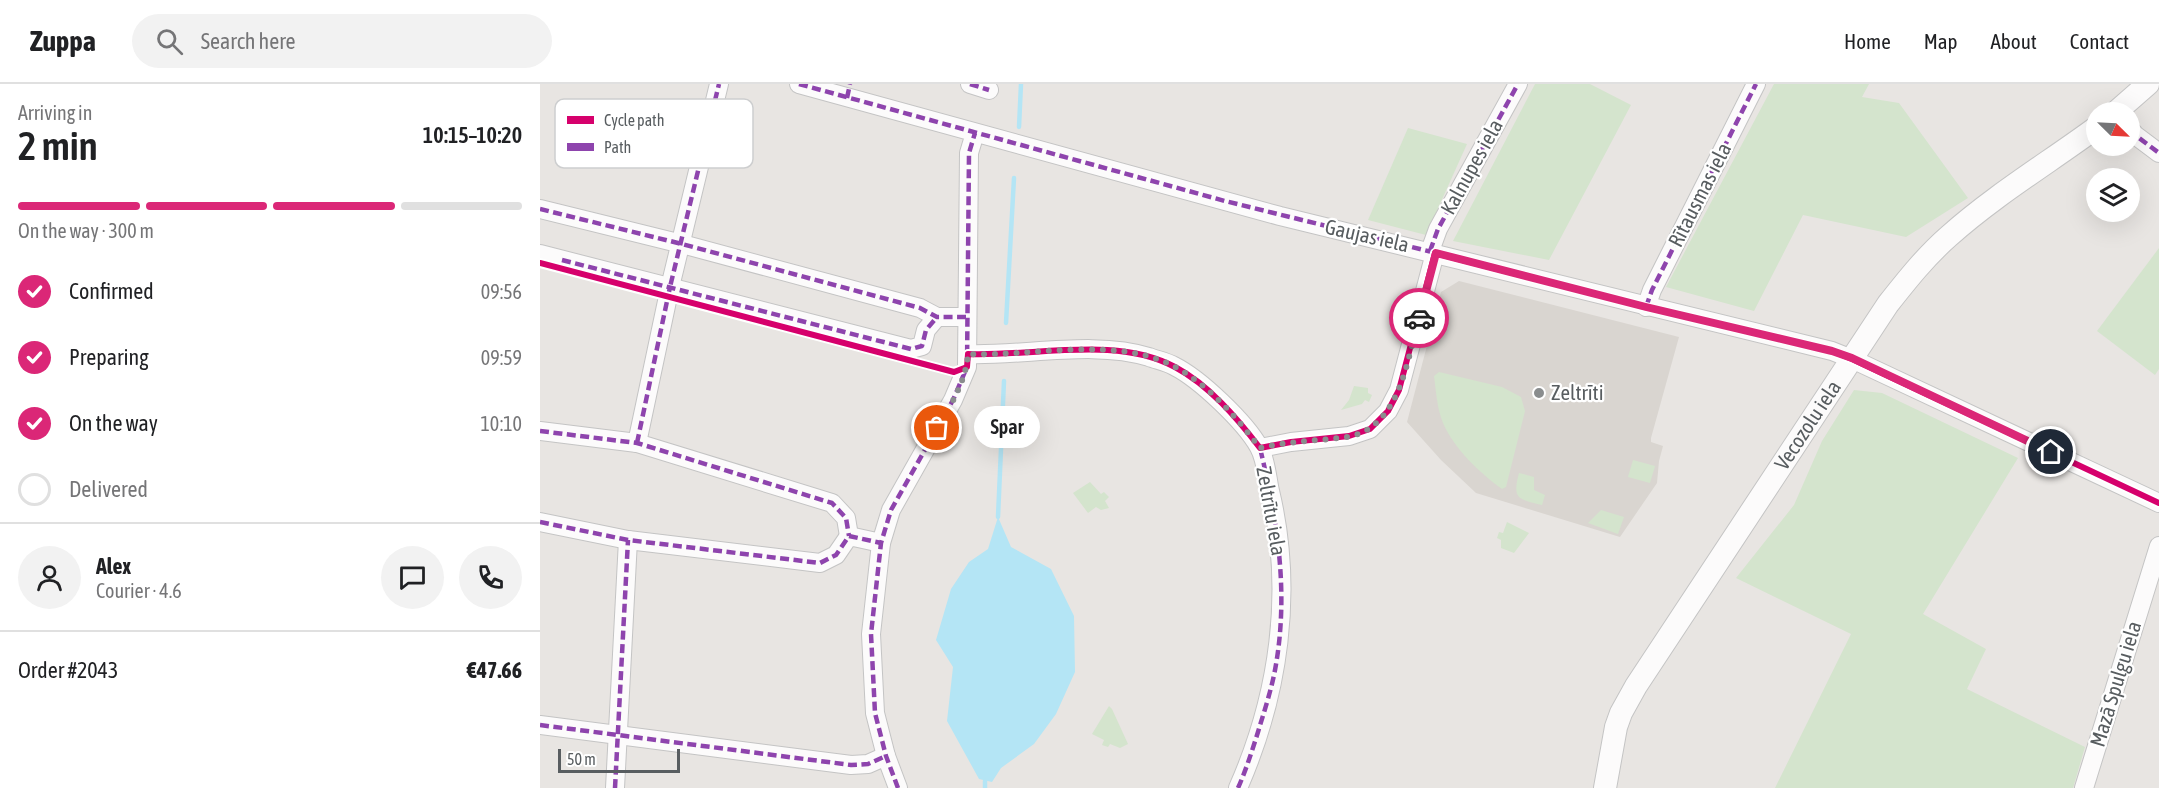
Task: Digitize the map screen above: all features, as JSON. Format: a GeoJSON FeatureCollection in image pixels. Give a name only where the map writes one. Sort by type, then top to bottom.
{"type":"FeatureCollection","features":[{"type":"Feature","properties":{"kind":"street"},"geometry":{"type":"LineString","coordinates":[[716,99],[719,84]]}},
{"type":"Feature","properties":{"kind":"street","name":"Gaujas iela"},"geometry":{"type":"LineString","coordinates":[[799,84],[849,91],[975,133],[1269,213],[1832,351],[1852,358],[2159,503]]}},
{"type":"Feature","properties":{"kind":"street"},"geometry":{"type":"LineString","coordinates":[[970,84],[989,90]]}},
{"type":"Feature","properties":{"kind":"street","name":"Kalnupes iela"},"geometry":{"type":"LineString","coordinates":[[1260,448],[1291,442],[1349,436],[1370,429],[1388,411],[1399,390],[1438,229],[1518,84]]}},
{"type":"Feature","properties":{"kind":"street","name":"Rītausmas iela"},"geometry":{"type":"LineString","coordinates":[[1646,307],[1652,290],[1756,84]]}},
{"type":"Feature","properties":{"kind":"street"},"geometry":{"type":"LineString","coordinates":[[2128,102],[2148,84]]}},
{"type":"Feature","properties":{"kind":"street"},"geometry":{"type":"LineString","coordinates":[[898,788],[886,756],[875,713],[871,634],[881,543],[891,510],[954,400],[967,367],[969,153],[975,133]]}},
{"type":"Feature","properties":{"kind":"street","name":"Vecozolu iela"},"geometry":{"type":"LineString","coordinates":[[1605,788],[1616,727],[1636,686],[1888,304],[1916,269],[1949,236],[1992,201],[2086,135]]}},
{"type":"Feature","properties":{"kind":"street"},"geometry":{"type":"LineString","coordinates":[[2140,139],[2159,153]]}},
{"type":"Feature","properties":{"kind":"street"},"geometry":{"type":"LineString","coordinates":[[637,442],[670,287],[700,168]]}},
{"type":"Feature","properties":{"kind":"street"},"geometry":{"type":"LineString","coordinates":[[540,209],[682,244],[921,308],[937,317],[966,317]]}},
{"type":"Feature","properties":{"kind":"street"},"geometry":{"type":"LineString","coordinates":[[540,254],[911,349],[922,346],[926,330],[937,317]]}},
{"type":"Feature","properties":{"kind":"street","name":"Zeltrītu iela"},"geometry":{"type":"LineString","coordinates":[[968,354],[1086,350],[1117,351],[1146,356],[1174,366],[1194,379],[1241,424],[1260,448],[1274,505],[1279,549],[1282,590],[1280,638],[1267,703],[1238,788]]}},
{"type":"Feature","properties":{"kind":"street"},"geometry":{"type":"LineString","coordinates":[[540,431],[637,442],[832,503],[846,518],[849,536],[836,555],[820,563],[628,540],[540,522]]}},
{"type":"Feature","properties":{"kind":"street"},"geometry":{"type":"LineString","coordinates":[[849,536],[881,543]]}},
{"type":"Feature","properties":{"kind":"street"},"geometry":{"type":"LineString","coordinates":[[615,788],[628,540]]}},
{"type":"Feature","properties":{"kind":"street","name":"Mazā Spulgu iela"},"geometry":{"type":"LineString","coordinates":[[2084,788],[2159,546]]}},
{"type":"Feature","properties":{"kind":"street"},"geometry":{"type":"LineString","coordinates":[[540,725],[851,765],[867,764],[886,756]]}},
{"type":"Feature","properties":{"kind":"shaded area","name":"Zeltrīti"},"geometry":{"type":"Polygon","coordinates":[[[1459,281],[1679,337],[1651,438],[1651,442],[1663,446],[1657,483],[1620,537],[1476,493],[1441,460],[1407,422],[1441,292],[1459,281]]]}},
{"type":"Feature","properties":{"kind":"green space"},"geometry":{"type":"Polygon","coordinates":[[[1535,84],[1590,84],[1631,105],[1549,260],[1453,241],[1535,84]]]}},
{"type":"Feature","properties":{"kind":"green space"},"geometry":{"type":"Polygon","coordinates":[[[1774,84],[1869,84],[1862,97],[1899,103],[1968,198],[1906,237],[1803,215],[1754,311],[1666,287],[1774,84]]]}},
{"type":"Feature","properties":{"kind":"green space"},"geometry":{"type":"Polygon","coordinates":[[[1408,128],[1467,144],[1426,235],[1368,220],[1408,128]]]}},
{"type":"Feature","properties":{"kind":"green space"},"geometry":{"type":"Polygon","coordinates":[[[2159,248],[2159,369],[2155,375],[2097,331],[2159,248]]]}},
{"type":"Feature","properties":{"kind":"green space"},"geometry":{"type":"Polygon","coordinates":[[[1439,372],[1502,387],[1521,397],[1525,411],[1506,487],[1502,489],[1476,468],[1448,433],[1437,400],[1434,376],[1439,372]]]}},
{"type":"Feature","properties":{"kind":"green space"},"geometry":{"type":"Polygon","coordinates":[[[1354,386],[1368,388],[1368,393],[1372,395],[1369,402],[1365,400],[1362,404],[1341,410],[1349,400],[1354,386]]]}},
{"type":"Feature","properties":{"kind":"green space"},"geometry":{"type":"Polygon","coordinates":[[[1854,390],[1882,393],[2018,458],[1923,614],[1986,649],[1967,689],[2085,747],[2073,788],[1775,788],[1851,634],[1736,578],[1794,505],[1822,441],[1854,390]]]}},
{"type":"Feature","properties":{"kind":"green space"},"geometry":{"type":"Polygon","coordinates":[[[1633,460],[1655,466],[1650,483],[1628,477],[1633,460]]]}},
{"type":"Feature","properties":{"kind":"green space"},"geometry":{"type":"Polygon","coordinates":[[[1519,473],[1534,477],[1534,490],[1545,495],[1542,505],[1519,496],[1516,488],[1519,473]]]}},
{"type":"Feature","properties":{"kind":"green space"},"geometry":{"type":"Polygon","coordinates":[[[1090,482],[1101,494],[1104,492],[1109,497],[1105,501],[1109,508],[1101,510],[1096,507],[1088,513],[1073,493],[1090,482]]]}},
{"type":"Feature","properties":{"kind":"green space"},"geometry":{"type":"Polygon","coordinates":[[[1601,510],[1624,517],[1618,534],[1588,523],[1601,510]]]}},
{"type":"Feature","properties":{"kind":"green space"},"geometry":{"type":"Polygon","coordinates":[[[1507,522],[1529,533],[1514,553],[1501,548],[1501,540],[1497,538],[1499,532],[1503,533],[1507,522]]]}},
{"type":"Feature","properties":{"kind":"green space"},"geometry":{"type":"Polygon","coordinates":[[[1109,706],[1128,744],[1120,748],[1110,744],[1108,747],[1102,745],[1104,740],[1092,734],[1109,706]]]}},
{"type":"Feature","properties":{"kind":"water"},"geometry":{"type":"Polygon","coordinates":[[[998,517],[1011,547],[1051,569],[1074,616],[1075,672],[1056,714],[1034,744],[1001,768],[992,782],[979,779],[947,721],[953,667],[936,640],[951,589],[969,562],[988,549],[998,517]]]}},
{"type":"Feature","properties":{"kind":"waterway"},"geometry":{"type":"LineString","coordinates":[[1019,127],[1021,84]]}},
{"type":"Feature","properties":{"kind":"waterway"},"geometry":{"type":"LineString","coordinates":[[1006,323],[1014,178]]}},
{"type":"Feature","properties":{"kind":"waterway"},"geometry":{"type":"LineString","coordinates":[[998,517],[1004,381]]}},
{"type":"Feature","properties":{"kind":"waterway"},"geometry":{"type":"LineString","coordinates":[[985,781],[985,788]]}},
{"type":"Feature","properties":{"kind":"marked path"},"geometry":{"type":"LineString","coordinates":[[715,99],[719,84]]}},
{"type":"Feature","properties":{"kind":"marked path"},"geometry":{"type":"LineString","coordinates":[[799,84],[1225,201],[1440,254]]}},
{"type":"Feature","properties":{"kind":"marked path"},"geometry":{"type":"LineString","coordinates":[[847,98],[850,84]]}},
{"type":"Feature","properties":{"kind":"marked path"},"geometry":{"type":"LineString","coordinates":[[970,84],[989,90]]}},
{"type":"Feature","properties":{"kind":"marked path"},"geometry":{"type":"LineString","coordinates":[[1430,251],[1438,229],[1518,84]]}},
{"type":"Feature","properties":{"kind":"marked path"},"geometry":{"type":"LineString","coordinates":[[1646,307],[1652,290],[1756,84]]}},
{"type":"Feature","properties":{"kind":"marked path"},"geometry":{"type":"LineString","coordinates":[[898,788],[886,756],[875,713],[871,634],[881,543],[891,510],[953,400],[967,367],[969,153],[975,133]]}},
{"type":"Feature","properties":{"kind":"marked path"},"geometry":{"type":"LineString","coordinates":[[2140,139],[2159,153]]}},
{"type":"Feature","properties":{"kind":"marked path"},"geometry":{"type":"LineString","coordinates":[[637,443],[670,287],[699,168]]}},
{"type":"Feature","properties":{"kind":"marked path"},"geometry":{"type":"LineString","coordinates":[[540,209],[682,244],[920,308],[937,317],[966,317]]}},
{"type":"Feature","properties":{"kind":"marked path"},"geometry":{"type":"LineString","coordinates":[[562,260],[911,349],[922,346],[926,330],[937,317]]}},
{"type":"Feature","properties":{"kind":"marked path"},"geometry":{"type":"LineString","coordinates":[[540,431],[637,443],[832,503],[846,518],[849,536]]}},
{"type":"Feature","properties":{"kind":"marked path"},"geometry":{"type":"LineString","coordinates":[[1238,788],[1272,686],[1281,614],[1280,559],[1272,503],[1260,448],[1257,444]]}},
{"type":"Feature","properties":{"kind":"marked path"},"geometry":{"type":"LineString","coordinates":[[540,522],[628,540],[820,563],[836,555],[849,536],[881,543]]}},
{"type":"Feature","properties":{"kind":"marked path"},"geometry":{"type":"LineString","coordinates":[[615,788],[628,540]]}},
{"type":"Feature","properties":{"kind":"marked path"},"geometry":{"type":"LineString","coordinates":[[540,725],[851,765],[868,764],[886,756]]}},
{"type":"Feature","properties":{"kind":"cycle path"},"geometry":{"type":"LineString","coordinates":[[540,263],[954,372],[967,367],[968,354],[1101,350],[1152,357],[1187,374],[1211,393],[1260,448],[1291,442],[1349,436],[1370,429],[1388,411],[1399,390],[1435,253],[1646,307],[1832,351],[2159,503]]}},
{"type":"Feature","properties":{"kind":"way so far"},"geometry":{"type":"LineString","coordinates":[[937,428],[954,400],[967,367],[968,354],[1086,350],[1117,351],[1146,356],[1174,366],[1194,379],[1214,397],[1241,424],[1260,448],[1291,442],[1349,436],[1370,429],[1388,411],[1399,390],[1419,318]]}},
{"type":"Feature","properties":{"kind":"place","name":"Zeltrīti"},"geometry":{"type":"Point","coordinates":[1539,393]}},
{"type":"Feature","properties":{"kind":"place","name":"Spar"},"geometry":{"type":"Point","coordinates":[937,428]}},
{"type":"Feature","properties":{"kind":"route"},"geometry":{"type":"LineString","coordinates":[[1419,318],[1436,253],[1646,307],[1832,351],[1852,358],[2051,452]]}}]}
